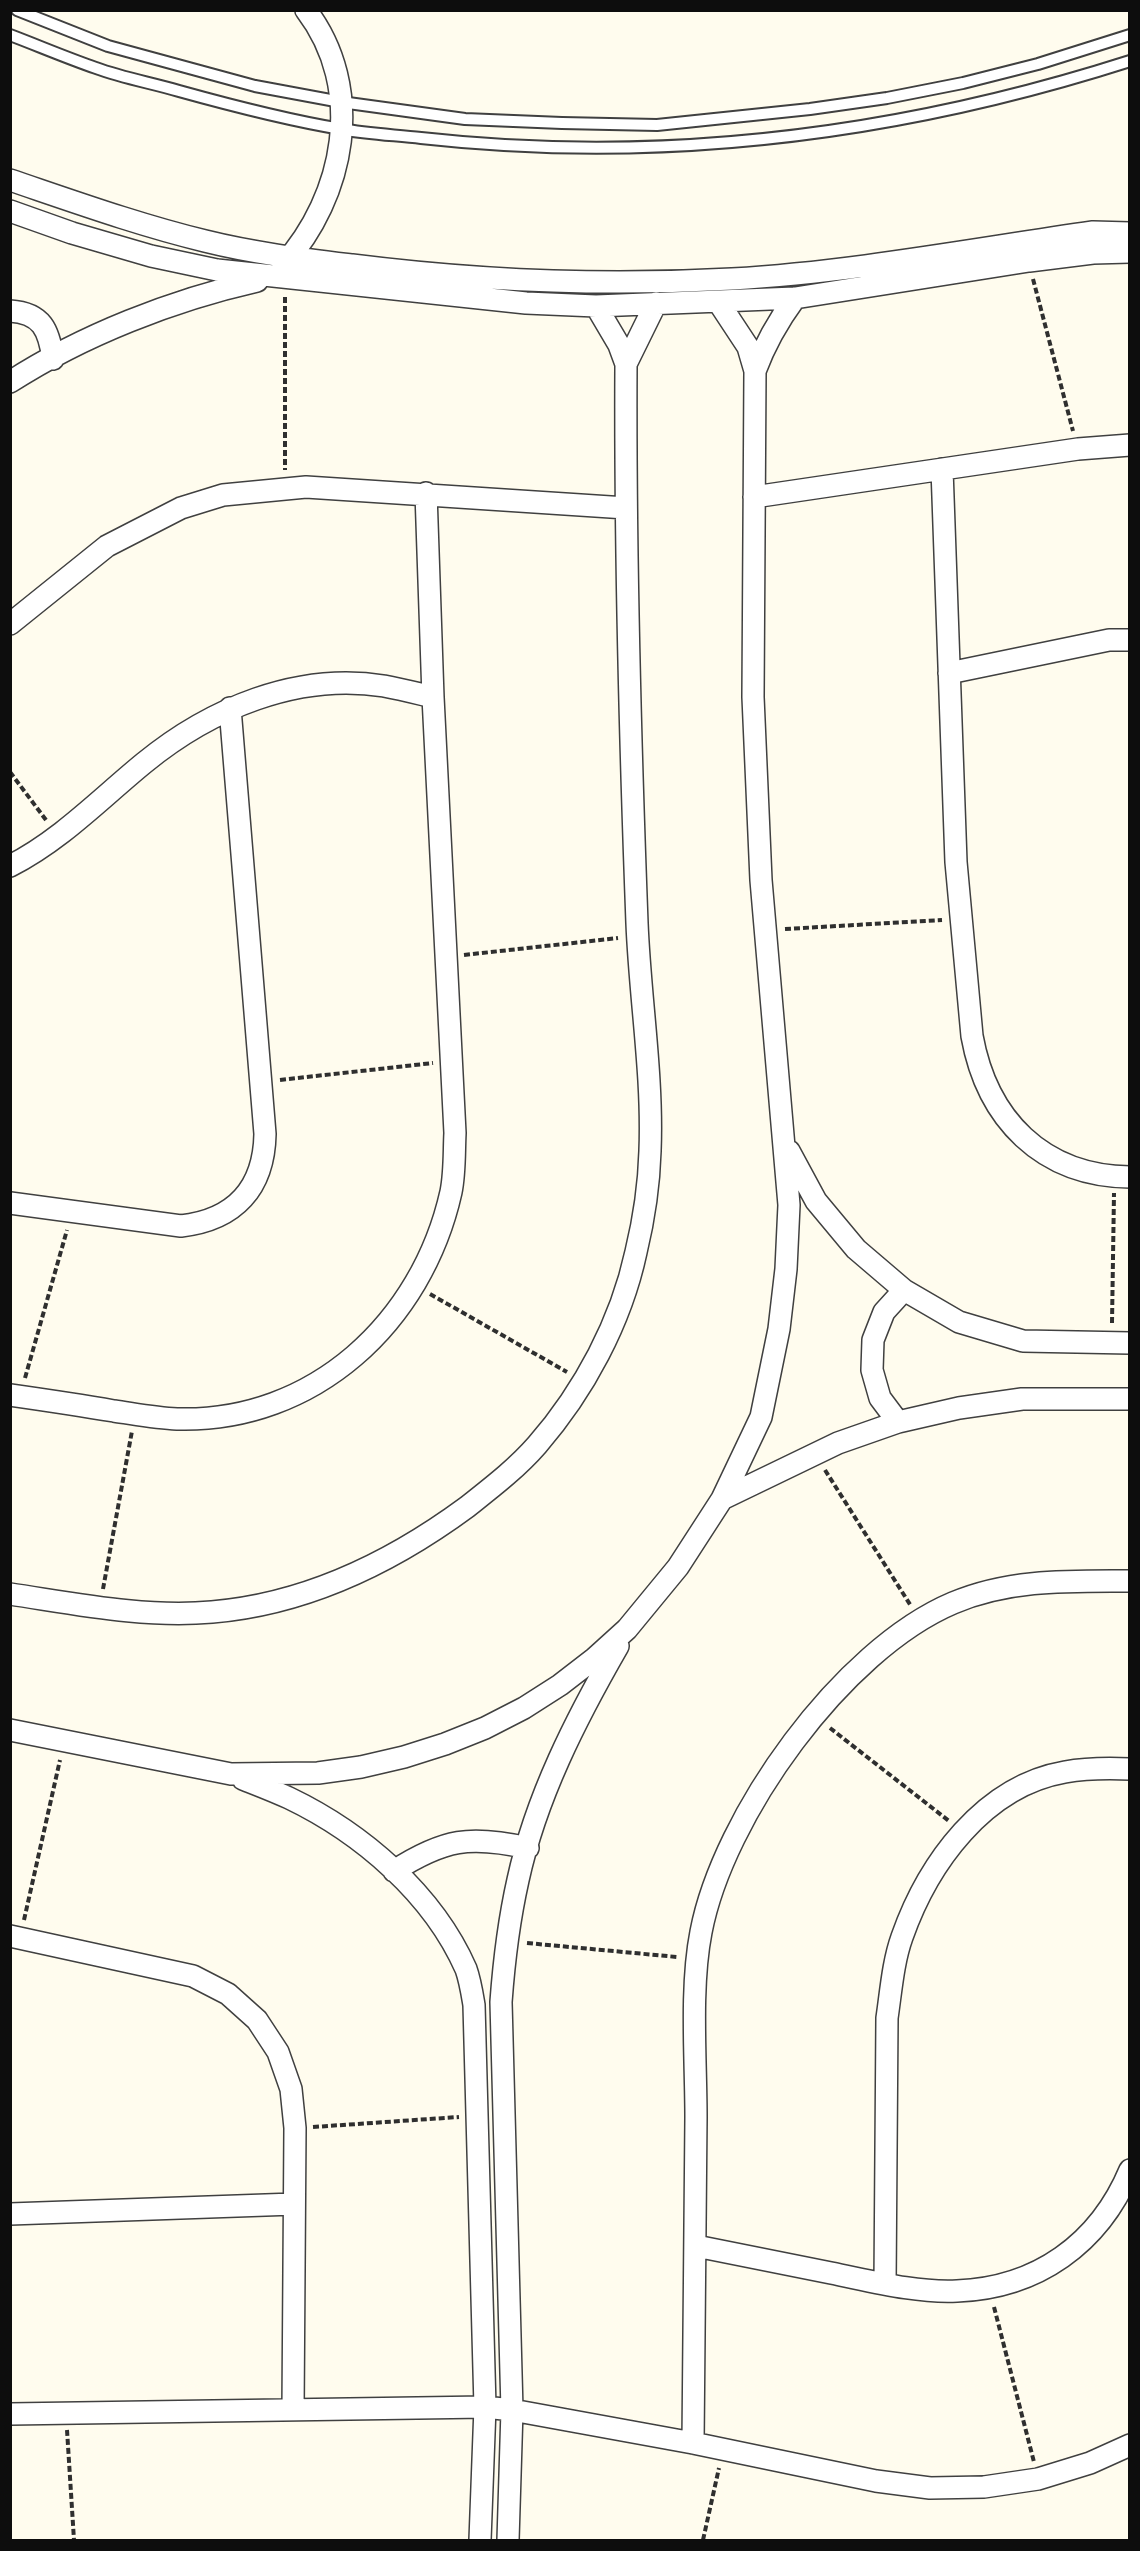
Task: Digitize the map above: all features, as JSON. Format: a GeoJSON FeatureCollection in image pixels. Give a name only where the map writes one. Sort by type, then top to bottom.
{"type":"FeatureCollection","features":[{"type":"Feature","properties":{"kind":"street"},"geometry":{"type":"LineString","coordinates":[[10,382],[105,332],[159,309],[215,290],[278,278],[317,219],[335,176],[342,130],[341,102],[335,72],[325,43],[306,10]]}},
{"type":"Feature","properties":{"kind":"street"},"geometry":{"type":"LineString","coordinates":[[10,180],[152,227],[208,242],[290,257],[405,272],[550,281],[645,282],[734,279],[808,272],[1093,232],[1130,233]]}},
{"type":"Feature","properties":{"kind":"street"},"geometry":{"type":"LineString","coordinates":[[10,211],[72,233],[151,256],[217,270],[526,303],[596,306],[719,303],[795,298],[1029,261],[1093,253],[1130,252]]}},
{"type":"Feature","properties":{"kind":"street"},"geometry":{"type":"LineString","coordinates":[[755,371],[764,346],[776,324],[795,298]]}},
{"type":"Feature","properties":{"kind":"street"},"geometry":{"type":"LineString","coordinates":[[627,364],[656,303]]}},
{"type":"Feature","properties":{"kind":"street"},"geometry":{"type":"LineString","coordinates":[[231,1774],[318,1773],[404,1757],[485,1728],[542,1696],[595,1658],[627,1629],[678,1567],[722,1499],[761,1417],[779,1329],[786,1269],[789,1205],[786,1145],[766,930],[753,697],[755,371],[748,347],[719,303]]}},
{"type":"Feature","properties":{"kind":"street"},"geometry":{"type":"LineString","coordinates":[[10,1594],[155,1613],[211,1612],[264,1605],[315,1591],[364,1571],[411,1546],[497,1484],[536,1446],[569,1404],[597,1358],[619,1309],[635,1257],[646,1204],[651,1150],[638,936],[626,508],[627,364],[619,345],[596,306]]}},
{"type":"Feature","properties":{"kind":"street"},"geometry":{"type":"LineString","coordinates":[[10,311],[30,314],[43,325],[48,335],[53,359]]}},
{"type":"Feature","properties":{"kind":"street"},"geometry":{"type":"LineString","coordinates":[[754,497],[1078,449],[1130,445]]}},
{"type":"Feature","properties":{"kind":"street"},"geometry":{"type":"LineString","coordinates":[[942,470],[956,862],[976,1062],[985,1086],[998,1109],[1021,1135],[1056,1161],[1080,1171],[1122,1177]]}},
{"type":"Feature","properties":{"kind":"street"},"geometry":{"type":"LineString","coordinates":[[10,624],[107,546],[181,508],[223,495],[306,487],[426,493],[626,508]]}},
{"type":"Feature","properties":{"kind":"street"},"geometry":{"type":"LineString","coordinates":[[15,1396],[177,1419],[225,1416],[271,1404],[315,1385],[354,1358],[388,1324],[415,1286],[434,1246],[451,1191],[455,1133],[433,697],[426,493]]}},
{"type":"Feature","properties":{"kind":"street"},"geometry":{"type":"LineString","coordinates":[[949,673],[1109,640],[1130,640]]}},
{"type":"Feature","properties":{"kind":"street"},"geometry":{"type":"LineString","coordinates":[[10,866],[58,837],[145,763],[186,733],[230,708],[279,692],[330,684],[382,686],[433,697]]}},
{"type":"Feature","properties":{"kind":"street"},"geometry":{"type":"LineString","coordinates":[[10,1203],[181,1226],[201,1224],[220,1216],[236,1205],[250,1191],[260,1173],[265,1154],[261,1082],[230,708]]}},
{"type":"Feature","properties":{"kind":"street"},"geometry":{"type":"LineString","coordinates":[[786,1145],[822,1209],[856,1250],[904,1290],[959,1322],[1023,1341],[1120,1342]]}},
{"type":"Feature","properties":{"kind":"street"},"geometry":{"type":"LineString","coordinates":[[898,1422],[880,1398],[872,1370],[873,1340],[884,1312],[904,1290]]}},
{"type":"Feature","properties":{"kind":"street"},"geometry":{"type":"LineString","coordinates":[[722,1499],[838,1443],[898,1422],[960,1408],[1022,1399],[1130,1399]]}},
{"type":"Feature","properties":{"kind":"street"},"geometry":{"type":"LineString","coordinates":[[693,2443],[696,1959],[709,1901],[729,1845],[758,1793],[790,1746],[815,1716],[892,1638],[919,1620],[953,1603],[988,1590],[1026,1583],[1130,1581]]}},
{"type":"Feature","properties":{"kind":"street"},"geometry":{"type":"LineString","coordinates":[[508,2541],[512,2410],[501,2002],[508,1941],[518,1879],[545,1792],[582,1709],[627,1629]]}},
{"type":"Feature","properties":{"kind":"street"},"geometry":{"type":"LineString","coordinates":[[10,1730],[231,1774],[290,1798],[345,1831],[394,1870],[437,1917],[466,1971],[474,2005],[485,2407],[480,2541]]}},
{"type":"Feature","properties":{"kind":"street"},"geometry":{"type":"LineString","coordinates":[[885,2284],[888,2018],[892,1977],[901,1938],[916,1901],[962,1832],[977,1816],[1003,1796],[1032,1781],[1064,1772],[1096,1768],[1130,1769]]}},
{"type":"Feature","properties":{"kind":"street"},"geometry":{"type":"LineString","coordinates":[[394,1870],[424,1852],[458,1841],[493,1840],[528,1848]]}},
{"type":"Feature","properties":{"kind":"street"},"geometry":{"type":"LineString","coordinates":[[15,1937],[193,1976],[228,1994],[257,2020],[278,2052],[291,2090],[295,2128],[292,2410]]}},
{"type":"Feature","properties":{"kind":"street"},"geometry":{"type":"LineString","coordinates":[[696,2246],[885,2284],[955,2292],[989,2289],[1022,2279],[1053,2264],[1080,2244],[1103,2218],[1122,2190],[1130,2170]]}},
{"type":"Feature","properties":{"kind":"street"},"geometry":{"type":"LineString","coordinates":[[10,2214],[294,2204]]}},
{"type":"Feature","properties":{"kind":"street"},"geometry":{"type":"LineString","coordinates":[[10,2414],[485,2407],[693,2443],[876,2481],[930,2488],[984,2487],[1038,2479],[1090,2463],[1130,2445]]}},
{"type":"Feature","properties":{"kind":"lane"},"geometry":{"type":"LineString","coordinates":[[17,10],[108,46],[255,86],[341,102],[465,119],[657,125],[810,109],[887,98],[963,83],[1038,64],[1130,35]]}},
{"type":"Feature","properties":{"kind":"lane"},"geometry":{"type":"LineString","coordinates":[[10,35],[99,69],[247,110],[342,130],[469,144],[562,148],[652,147],[774,139],[860,128],[953,110],[1061,82],[1130,61]]}},
{"type":"Feature","properties":{"kind":"path"},"geometry":{"type":"LineString","coordinates":[[1029,261],[1078,449]]}},
{"type":"Feature","properties":{"kind":"path"},"geometry":{"type":"LineString","coordinates":[[278,278],[285,488]]}},
{"type":"Feature","properties":{"kind":"path"},"geometry":{"type":"LineString","coordinates":[[10,772],[58,837]]}},
{"type":"Feature","properties":{"kind":"path"},"geometry":{"type":"LineString","coordinates":[[766,930],[961,919]]}},
{"type":"Feature","properties":{"kind":"path"},"geometry":{"type":"LineString","coordinates":[[446,958],[638,936]]}},
{"type":"Feature","properties":{"kind":"path"},"geometry":{"type":"LineString","coordinates":[[261,1082],[451,1061]]}},
{"type":"Feature","properties":{"kind":"path"},"geometry":{"type":"LineString","coordinates":[[1120,1342],[1122,1177]]}},
{"type":"Feature","properties":{"kind":"path"},"geometry":{"type":"LineString","coordinates":[[15,1396],[72,1212]]}},
{"type":"Feature","properties":{"kind":"path"},"geometry":{"type":"LineString","coordinates":[[415,1286],[583,1381]]}},
{"type":"Feature","properties":{"kind":"path"},"geometry":{"type":"LineString","coordinates":[[99,1607],[135,1414]]}},
{"type":"Feature","properties":{"kind":"path"},"geometry":{"type":"LineString","coordinates":[[815,1454],[919,1620]]}},
{"type":"Feature","properties":{"kind":"path"},"geometry":{"type":"LineString","coordinates":[[815,1716],[962,1832]]}},
{"type":"Feature","properties":{"kind":"path"},"geometry":{"type":"LineString","coordinates":[[15,1937],[65,1741]]}},
{"type":"Feature","properties":{"kind":"path"},"geometry":{"type":"LineString","coordinates":[[508,1941],[696,1959]]}},
{"type":"Feature","properties":{"kind":"path"},"geometry":{"type":"LineString","coordinates":[[295,2128],[477,2116]]}},
{"type":"Feature","properties":{"kind":"path"},"geometry":{"type":"LineString","coordinates":[[989,2289],[1038,2479]]}},
{"type":"Feature","properties":{"kind":"path"},"geometry":{"type":"LineString","coordinates":[[66,2413],[74,2541]]}},
{"type":"Feature","properties":{"kind":"path"},"geometry":{"type":"LineString","coordinates":[[703,2541],[723,2450]]}}]}
